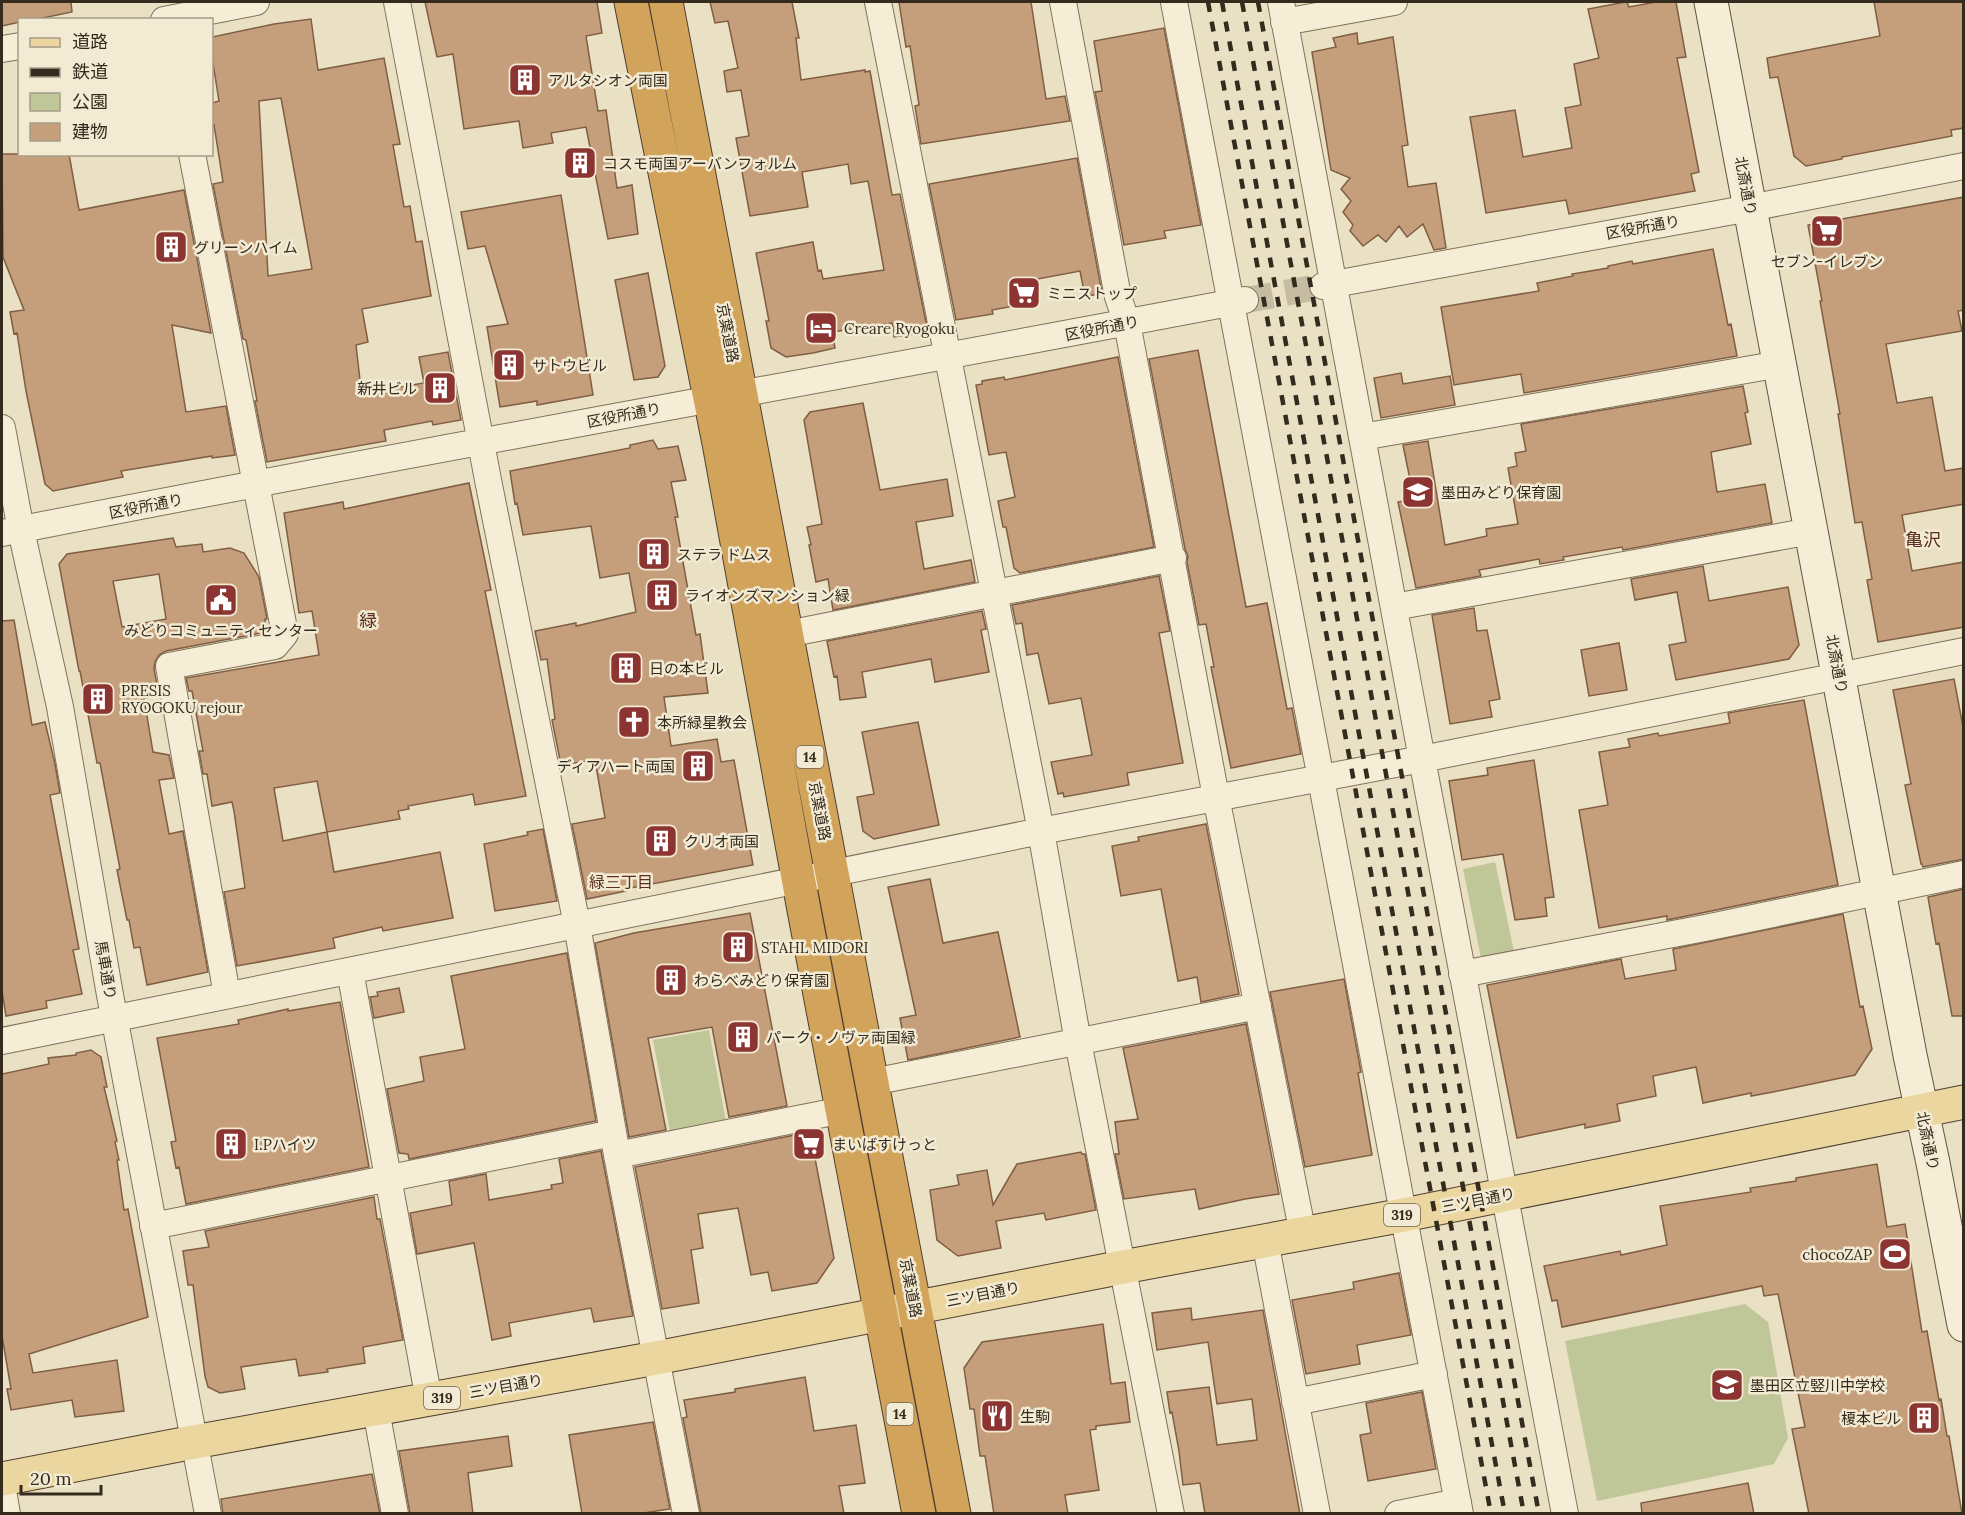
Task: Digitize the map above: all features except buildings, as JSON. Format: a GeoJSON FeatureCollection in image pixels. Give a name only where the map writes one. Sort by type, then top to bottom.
{"type":"FeatureCollection","features":[{"type":"Feature","properties":{"kind":"highway","name":"京葉道路"},"geometry":{"type":"LineString","coordinates":[[632,2],[725,395],[787,634],[954,1514]]}},
{"type":"Feature","properties":{"kind":"highway","name":"京葉道路"},"geometry":{"type":"LineString","coordinates":[[666,2],[799,881],[919,1514]]}},
{"type":"Feature","properties":{"kind":"main road","name":"三ツ目通り"},"geometry":{"type":"LineString","coordinates":[[2,1479],[656,1358],[1122,1267],[1404,1215],[1964,1102]]}},
{"type":"Feature","properties":{"kind":"street"},"geometry":{"type":"LineString","coordinates":[[163,2],[165,18]]}},
{"type":"Feature","properties":{"kind":"street"},"geometry":{"type":"LineString","coordinates":[[170,18],[256,2]]}},
{"type":"Feature","properties":{"kind":"street"},"geometry":{"type":"LineString","coordinates":[[397,2],[577,925],[615,1144],[686,1514]]}},
{"type":"Feature","properties":{"kind":"street"},"geometry":{"type":"LineString","coordinates":[[878,2],[1041,831],[1078,1042],[1172,1514]]}},
{"type":"Feature","properties":{"kind":"street"},"geometry":{"type":"LineString","coordinates":[[1063,2],[1118,297],[1127,323],[1173,558],[1216,797],[1303,1234]]}},
{"type":"Feature","properties":{"kind":"street"},"geometry":{"type":"LineString","coordinates":[[1174,2],[1239,301],[1322,778],[1459,1508],[1398,1514]]}},
{"type":"Feature","properties":{"kind":"street"},"geometry":{"type":"LineString","coordinates":[[1394,2],[1282,12],[1328,285],[1362,437],[1565,1514]]}},
{"type":"Feature","properties":{"kind":"street","name":"北斎通り"},"geometry":{"type":"LineString","coordinates":[[1711,2],[1922,1110],[1960,1284],[1964,1325]]}},
{"type":"Feature","properties":{"kind":"street"},"geometry":{"type":"LineString","coordinates":[[2,49],[18,46]]}},
{"type":"Feature","properties":{"kind":"street"},"geometry":{"type":"LineString","coordinates":[[192,156],[285,634],[275,646],[169,666],[227,995]]}},
{"type":"Feature","properties":{"kind":"street","name":"区役所通り"},"geometry":{"type":"LineString","coordinates":[[1328,285],[1750,208],[1964,166]]}},
{"type":"Feature","properties":{"kind":"street","name":"区役所通り"},"geometry":{"type":"LineString","coordinates":[[11,532],[725,395],[949,356],[1239,301]]}},
{"type":"Feature","properties":{"kind":"street"},"geometry":{"type":"LineString","coordinates":[[1362,437],[1780,364]]}},
{"type":"Feature","properties":{"kind":"street","name":"馬車通り"},"geometry":{"type":"LineString","coordinates":[[2,428],[11,532],[62,719],[153,1226],[208,1514]]}},
{"type":"Feature","properties":{"kind":"street"},"geometry":{"type":"LineString","coordinates":[[1394,607],[1811,531]]}},
{"type":"Feature","properties":{"kind":"street"},"geometry":{"type":"LineString","coordinates":[[787,634],[1173,558]]}},
{"type":"Feature","properties":{"kind":"street"},"geometry":{"type":"LineString","coordinates":[[2,1041],[1041,831],[1422,759],[1964,651]]}},
{"type":"Feature","properties":{"kind":"street"},"geometry":{"type":"LineString","coordinates":[[1462,974],[1964,874]]}},
{"type":"Feature","properties":{"kind":"street"},"geometry":{"type":"LineString","coordinates":[[350,971],[429,1400]]}},
{"type":"Feature","properties":{"kind":"street"},"geometry":{"type":"LineString","coordinates":[[872,1082],[1258,1006]]}},
{"type":"Feature","properties":{"kind":"street"},"geometry":{"type":"LineString","coordinates":[[153,1226],[387,1178],[843,1110]]}},
{"type":"Feature","properties":{"kind":"street"},"geometry":{"type":"LineString","coordinates":[[1265,1241],[1317,1514]]}},
{"type":"Feature","properties":{"kind":"street"},"geometry":{"type":"LineString","coordinates":[[1295,1402],[1434,1374]]}},
{"type":"Feature","properties":{"kind":"street"},"geometry":{"type":"LineString","coordinates":[[376,1410],[395,1514]]}},
{"type":"Feature","properties":{"kind":"street"},"geometry":{"type":"LineString","coordinates":[[2,1485],[7,1514]]}},
{"type":"Feature","properties":{"kind":"green space"},"geometry":{"type":"Polygon","coordinates":[[[1495,862],[1514,951],[1481,958],[1463,869],[1495,862]]]}},
{"type":"Feature","properties":{"kind":"green space"},"geometry":{"type":"Polygon","coordinates":[[[709,1030],[727,1127],[671,1137],[653,1040],[709,1030]]]}},
{"type":"Feature","properties":{"kind":"green space"},"geometry":{"type":"Polygon","coordinates":[[[1745,1304],[1768,1322],[1788,1438],[1774,1464],[1597,1501],[1565,1341],[1745,1304]]]}},
{"type":"Feature","properties":{"kind":"tunnel"},"geometry":{"type":"LineString","coordinates":[[1247,300],[1323,286]]}},
{"type":"Feature","properties":{"kind":"railway"},"geometry":{"type":"LineString","coordinates":[[1208,2],[1491,1514]]}},
{"type":"Feature","properties":{"kind":"railway"},"geometry":{"type":"LineString","coordinates":[[1222,2],[1505,1514]]}},
{"type":"Feature","properties":{"kind":"railway"},"geometry":{"type":"LineString","coordinates":[[1242,2],[1524,1514]]}},
{"type":"Feature","properties":{"kind":"railway"},"geometry":{"type":"LineString","coordinates":[[1258,2],[1539,1514]]}},
{"type":"Feature","properties":{"kind":"place","name":"アルタシオン両国"},"geometry":{"type":"Point","coordinates":[525,80]}},
{"type":"Feature","properties":{"kind":"place","name":"コスモ両国アーバンフォルム"},"geometry":{"type":"Point","coordinates":[580,163]}},
{"type":"Feature","properties":{"kind":"place","name":"セブン-イレブン"},"geometry":{"type":"Point","coordinates":[1827,231]}},
{"type":"Feature","properties":{"kind":"place","name":"グリーンハイム"},"geometry":{"type":"Point","coordinates":[171,247]}},
{"type":"Feature","properties":{"kind":"place","name":"ミニストップ"},"geometry":{"type":"Point","coordinates":[1024,293]}},
{"type":"Feature","properties":{"kind":"place","name":"Creare Ryogoku"},"geometry":{"type":"Point","coordinates":[821,328]}},
{"type":"Feature","properties":{"kind":"place","name":"サトウビル"},"geometry":{"type":"Point","coordinates":[509,365]}},
{"type":"Feature","properties":{"kind":"place","name":"新井ビル"},"geometry":{"type":"Point","coordinates":[440,388]}},
{"type":"Feature","properties":{"kind":"place","name":"墨田みどり保育園"},"geometry":{"type":"Point","coordinates":[1418,492]}},
{"type":"Feature","properties":{"kind":"place","name":"ステラ ドムス"},"geometry":{"type":"Point","coordinates":[654,554]}},
{"type":"Feature","properties":{"kind":"place","name":"ライオンズマンション緑"},"geometry":{"type":"Point","coordinates":[662,595]}},
{"type":"Feature","properties":{"kind":"place","name":"みどりコミュニティセンター"},"geometry":{"type":"Point","coordinates":[221,600]}},
{"type":"Feature","properties":{"kind":"place","name":"日の本ビル"},"geometry":{"type":"Point","coordinates":[626,668]}},
{"type":"Feature","properties":{"kind":"place","name":"PRESIS RYOGOKU rejour"},"geometry":{"type":"Point","coordinates":[98,699]}},
{"type":"Feature","properties":{"kind":"place","name":"本所緑星教会"},"geometry":{"type":"Point","coordinates":[634,722]}},
{"type":"Feature","properties":{"kind":"place","name":"ディアハート両国"},"geometry":{"type":"Point","coordinates":[698,766]}},
{"type":"Feature","properties":{"kind":"place","name":"クリオ両国"},"geometry":{"type":"Point","coordinates":[661,841]}},
{"type":"Feature","properties":{"kind":"place","name":"STAHL MIDORI"},"geometry":{"type":"Point","coordinates":[738,947]}},
{"type":"Feature","properties":{"kind":"place","name":"わらべみどり保育園"},"geometry":{"type":"Point","coordinates":[671,980]}},
{"type":"Feature","properties":{"kind":"place","name":"パーク・ノヴァ両国緑"},"geometry":{"type":"Point","coordinates":[743,1037]}},
{"type":"Feature","properties":{"kind":"place","name":"I.Pハイツ"},"geometry":{"type":"Point","coordinates":[231,1144]}},
{"type":"Feature","properties":{"kind":"place","name":"まいばすけっと"},"geometry":{"type":"Point","coordinates":[809,1144]}},
{"type":"Feature","properties":{"kind":"place","name":"chocoZAP"},"geometry":{"type":"Point","coordinates":[1895,1254]}},
{"type":"Feature","properties":{"kind":"place","name":"墨田区立竪川中学校"},"geometry":{"type":"Point","coordinates":[1727,1385]}},
{"type":"Feature","properties":{"kind":"place","name":"生駒"},"geometry":{"type":"Point","coordinates":[997,1416]}},
{"type":"Feature","properties":{"kind":"place","name":"榎本ビル"},"geometry":{"type":"Point","coordinates":[1924,1418]}},
{"type":"Feature","properties":{"kind":"district","name":"亀沢"},"geometry":{"type":"Point","coordinates":[1923,539]}},
{"type":"Feature","properties":{"kind":"district","name":"緑"},"geometry":{"type":"Point","coordinates":[368,620]}},
{"type":"Feature","properties":{"kind":"district","name":"緑三丁目"},"geometry":{"type":"Point","coordinates":[621,882]}}]}
